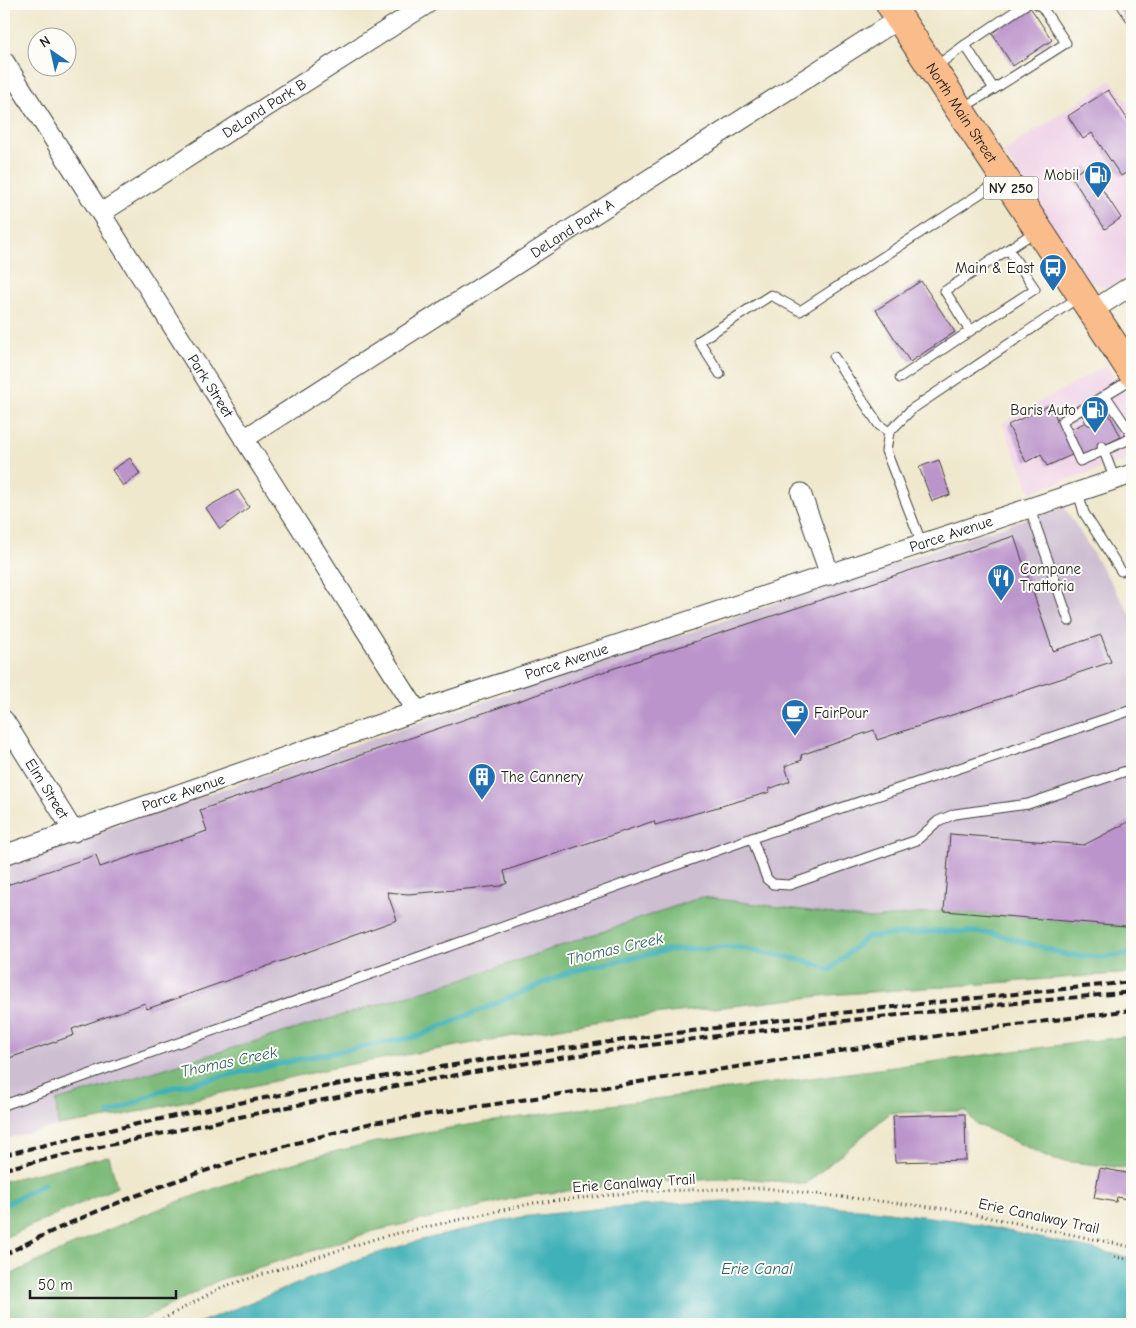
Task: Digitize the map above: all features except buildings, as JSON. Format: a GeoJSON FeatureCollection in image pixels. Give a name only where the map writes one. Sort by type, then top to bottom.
{"type":"FeatureCollection","features":[{"type":"Feature","properties":{"kind":"main road","name":"North Main Street"},"geometry":{"type":"LineString","coordinates":[[895,11],[1132,372]]}},
{"type":"Feature","properties":{"kind":"street","name":"DeLand Park B"},"geometry":{"type":"LineString","coordinates":[[101,213],[427,4]]}},
{"type":"Feature","properties":{"kind":"street","name":"DeLand Park A"},"geometry":{"type":"LineString","coordinates":[[244,439],[895,11]]}},
{"type":"Feature","properties":{"kind":"street","name":"Park Street"},"geometry":{"type":"LineString","coordinates":[[4,61],[417,712]]}},
{"type":"Feature","properties":{"kind":"street"},"geometry":{"type":"LineString","coordinates":[[1087,303],[1132,285]]}},
{"type":"Feature","properties":{"kind":"street","name":"Parce Avenue"},"geometry":{"type":"LineString","coordinates":[[4,855],[417,712],[1124,477]]}},
{"type":"Feature","properties":{"kind":"street"},"geometry":{"type":"LineString","coordinates":[[801,493],[830,575]]}},
{"type":"Feature","properties":{"kind":"street","name":"Elm Street"},"geometry":{"type":"LineString","coordinates":[[4,720],[74,832]]}},
{"type":"Feature","properties":{"kind":"lane"},"geometry":{"type":"LineString","coordinates":[[933,68],[1026,4]]}},
{"type":"Feature","properties":{"kind":"lane"},"geometry":{"type":"LineString","coordinates":[[960,110],[1066,43],[1042,7],[1037,4]]}},
{"type":"Feature","properties":{"kind":"lane"},"geometry":{"type":"LineString","coordinates":[[965,45],[994,89]]}},
{"type":"Feature","properties":{"kind":"lane"},"geometry":{"type":"LineString","coordinates":[[720,374],[699,341],[770,295],[800,311],[1005,178]]}},
{"type":"Feature","properties":{"kind":"lane"},"geometry":{"type":"LineString","coordinates":[[970,331],[945,291],[1039,230]]}},
{"type":"Feature","properties":{"kind":"lane"},"geometry":{"type":"LineString","coordinates":[[900,378],[1035,289],[1009,250]]}},
{"type":"Feature","properties":{"kind":"lane"},"geometry":{"type":"LineString","coordinates":[[922,544],[886,451],[889,432],[912,409],[1087,303]]}},
{"type":"Feature","properties":{"kind":"lane"},"geometry":{"type":"LineString","coordinates":[[834,356],[879,425],[889,432]]}},
{"type":"Feature","properties":{"kind":"lane"},"geometry":{"type":"LineString","coordinates":[[1105,395],[1131,432],[1128,440],[1102,448],[1080,461],[1062,421],[1105,395],[1132,379]]}},
{"type":"Feature","properties":{"kind":"lane"},"geometry":{"type":"LineString","coordinates":[[1084,408],[1090,420]]}},
{"type":"Feature","properties":{"kind":"lane"},"geometry":{"type":"LineString","coordinates":[[1102,448],[1124,477]]}},
{"type":"Feature","properties":{"kind":"lane"},"geometry":{"type":"LineString","coordinates":[[1078,492],[1084,513],[1121,571]]}},
{"type":"Feature","properties":{"kind":"lane"},"geometry":{"type":"LineString","coordinates":[[1030,509],[1069,621]]}},
{"type":"Feature","properties":{"kind":"lane"},"geometry":{"type":"LineString","coordinates":[[4,1105],[752,838],[1132,710]]}},
{"type":"Feature","properties":{"kind":"lane"},"geometry":{"type":"LineString","coordinates":[[752,838],[766,879],[773,884],[789,884],[917,840],[938,820],[955,814],[1028,804],[1132,768]]}},
{"type":"Feature","properties":{"kind":"path","name":"Erie Canalway Trail"},"geometry":{"type":"LineString","coordinates":[[154,1324],[222,1287],[381,1237],[534,1203],[647,1191],[764,1188],[948,1209],[1132,1246]]}},
{"type":"Feature","properties":{"kind":"path"},"geometry":{"type":"LineString","coordinates":[[1114,1257],[1132,1260]]}},
{"type":"Feature","properties":{"kind":"shaded area"},"geometry":{"type":"Polygon","coordinates":[[[1110,81],[1115,84],[1132,110],[1132,273],[1113,286],[1105,288],[1088,281],[1003,152],[1110,81]]]}},
{"type":"Feature","properties":{"kind":"shaded area"},"geometry":{"type":"Polygon","coordinates":[[[1107,365],[1132,407],[1132,458],[1031,492],[1002,423],[1107,365]]]}},
{"type":"Feature","properties":{"kind":"shaded area"},"geometry":{"type":"Polygon","coordinates":[[[1064,506],[1132,617],[1132,926],[944,911],[871,919],[702,897],[476,975],[56,1101],[58,1126],[4,1139],[4,863],[1064,506]]]}},
{"type":"Feature","properties":{"kind":"green space"},"geometry":{"type":"Polygon","coordinates":[[[702,897],[871,919],[944,911],[1132,926],[1132,973],[830,995],[600,1021],[342,1066],[119,1116],[58,1126],[56,1101],[476,975],[702,897]]]}},
{"type":"Feature","properties":{"kind":"green space"},"geometry":{"type":"Polygon","coordinates":[[[1132,1036],[1132,1169],[1055,1160],[976,1124],[966,1111],[890,1113],[806,1184],[742,1178],[634,1183],[525,1196],[374,1231],[219,1280],[134,1324],[4,1324],[4,1278],[119,1225],[237,1181],[318,1156],[403,1137],[489,1122],[1132,1036]]]}},
{"type":"Feature","properties":{"kind":"green space"},"geometry":{"type":"Polygon","coordinates":[[[109,1156],[117,1187],[4,1238],[4,1181],[109,1156]]]}},
{"type":"Feature","properties":{"kind":"water","name":"Erie Canal"},"geometry":{"type":"Polygon","coordinates":[[[726,1201],[873,1210],[961,1221],[1132,1258],[1132,1324],[196,1324],[362,1258],[421,1240],[521,1217],[604,1208],[726,1201]]]}},
{"type":"Feature","properties":{"kind":"waterway","name":"Thomas Creek"},"geometry":{"type":"LineString","coordinates":[[109,1114],[166,1089],[305,1058],[419,1036],[572,971],[669,950],[737,947],[807,961],[830,970],[866,937],[938,931],[992,933],[1068,955],[1104,957],[1132,954]]}},
{"type":"Feature","properties":{"kind":"waterway","name":"Thomas Creek"},"geometry":{"type":"LineString","coordinates":[[4,1205],[44,1184]]}},
{"type":"Feature","properties":{"kind":"railway"},"geometry":{"type":"LineString","coordinates":[[4,1155],[143,1123],[283,1094],[565,1048],[848,1012],[1132,982]]}},
{"type":"Feature","properties":{"kind":"railway"},"geometry":{"type":"LineString","coordinates":[[4,1169],[259,1113],[516,1065],[747,1032],[1132,992]]}},
{"type":"Feature","properties":{"kind":"railway"},"geometry":{"type":"LineString","coordinates":[[4,1255],[93,1213],[184,1178],[324,1135],[372,1123],[970,1031],[1132,1010]]}},
{"type":"Feature","properties":{"kind":"place","name":"Mobil"},"geometry":{"type":"Point","coordinates":[1098,199]}},
{"type":"Feature","properties":{"kind":"place","name":"Main & East"},"geometry":{"type":"Point","coordinates":[1053,292]}},
{"type":"Feature","properties":{"kind":"place","name":"Baris Auto"},"geometry":{"type":"Point","coordinates":[1095,434]}},
{"type":"Feature","properties":{"kind":"place","name":"Compane Trattoria"},"geometry":{"type":"Point","coordinates":[1001,602]}},
{"type":"Feature","properties":{"kind":"place","name":"FairPour"},"geometry":{"type":"Point","coordinates":[795,737]}},
{"type":"Feature","properties":{"kind":"place","name":"The Cannery"},"geometry":{"type":"Point","coordinates":[482,801]}}]}
